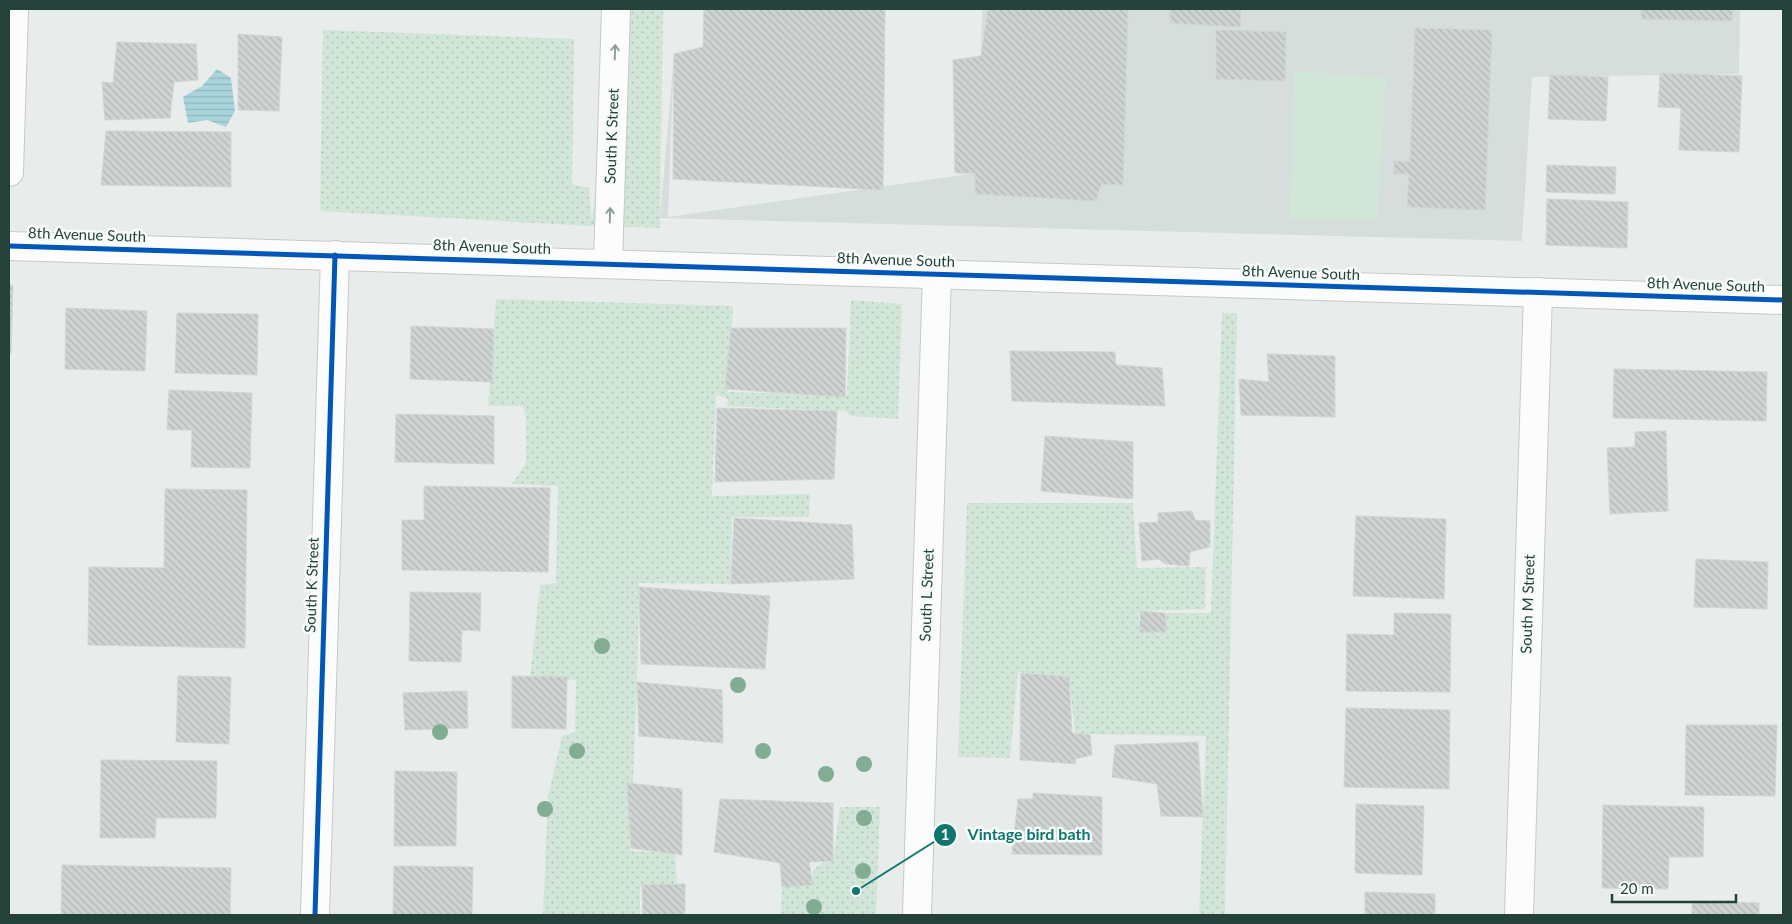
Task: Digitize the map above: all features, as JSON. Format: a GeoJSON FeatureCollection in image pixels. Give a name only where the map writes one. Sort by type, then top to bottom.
{"type":"FeatureCollection","features":[{"type":"Feature","properties":{"kind":"street"},"geometry":{"type":"LineString","coordinates":[[9,172],[14,9]]}},
{"type":"Feature","properties":{"kind":"street","name":"South K Street"},"geometry":{"type":"LineString","coordinates":[[608,263],[616,9]]}},
{"type":"Feature","properties":{"kind":"street","name":"8th Avenue South"},"geometry":{"type":"LineString","coordinates":[[9,246],[1783,300]]}},
{"type":"Feature","properties":{"kind":"street","name":"South K Street"},"geometry":{"type":"LineString","coordinates":[[315,915],[335,255]]}},
{"type":"Feature","properties":{"kind":"street","name":"South L Street"},"geometry":{"type":"LineString","coordinates":[[917,915],[937,274]]}},
{"type":"Feature","properties":{"kind":"street","name":"South M Street"},"geometry":{"type":"LineString","coordinates":[[1519,915],[1538,292]]}},
{"type":"Feature","properties":{"kind":"shaded area"},"geometry":{"type":"Polygon","coordinates":[[[982,9],[1740,9],[1739,74],[1532,77],[1522,241],[660,218],[674,54],[668,217],[970,174],[955,173],[953,60],[981,56],[982,9]]]}},
{"type":"Feature","properties":{"kind":"green space"},"geometry":{"type":"Polygon","coordinates":[[[614,9],[663,9],[660,228],[320,211],[323,30],[574,39],[572,184],[589,188],[592,222],[614,9]]]}},
{"type":"Feature","properties":{"kind":"green space"},"geometry":{"type":"Polygon","coordinates":[[[1294,71],[1386,77],[1377,220],[1290,220],[1294,71]]]}},
{"type":"Feature","properties":{"kind":"green space"},"geometry":{"type":"Polygon","coordinates":[[[496,299],[733,306],[728,392],[847,395],[851,300],[902,304],[898,419],[851,416],[844,410],[727,406],[728,399],[716,394],[712,496],[810,494],[809,517],[732,517],[731,584],[639,583],[630,851],[675,853],[677,885],[640,887],[640,915],[543,915],[548,796],[562,736],[575,732],[576,680],[530,678],[540,585],[556,583],[558,486],[512,484],[526,463],[526,417],[523,406],[488,406],[496,299]]]}},
{"type":"Feature","properties":{"kind":"green space"},"geometry":{"type":"Polygon","coordinates":[[[1222,313],[1237,313],[1225,915],[1199,915],[1206,736],[1075,734],[1069,677],[1018,672],[1010,758],[958,757],[967,503],[1133,503],[1137,568],[1206,567],[1205,609],[1138,611],[1140,632],[1166,632],[1165,613],[1211,613],[1222,313]]]}},
{"type":"Feature","properties":{"kind":"green space"},"geometry":{"type":"Polygon","coordinates":[[[840,807],[880,807],[876,915],[781,915],[782,887],[813,885],[813,870],[822,863],[833,861],[840,807]]]}},
{"type":"Feature","properties":{"kind":"water"},"geometry":{"type":"Polygon","coordinates":[[[217,69],[231,78],[235,111],[226,127],[207,120],[188,123],[183,97],[202,86],[217,69]]]}},
{"type":"Feature","properties":{"kind":"building"},"geometry":{"type":"Polygon","coordinates":[[[704,9],[885,9],[883,190],[673,179],[674,54],[703,47],[704,9]]]}},
{"type":"Feature","properties":{"kind":"building"},"geometry":{"type":"Polygon","coordinates":[[[988,9],[1128,9],[1123,185],[1101,184],[1096,201],[975,194],[975,173],[955,173],[953,60],[981,56],[988,9]]]}},
{"type":"Feature","properties":{"kind":"building"},"geometry":{"type":"Polygon","coordinates":[[[1170,9],[1241,9],[1240,27],[1170,23],[1170,9]]]}},
{"type":"Feature","properties":{"kind":"building"},"geometry":{"type":"Polygon","coordinates":[[[1641,9],[1733,9],[1732,21],[1641,19],[1641,9]]]}},
{"type":"Feature","properties":{"kind":"building"},"geometry":{"type":"Polygon","coordinates":[[[1415,28],[1492,30],[1485,210],[1407,207],[1409,174],[1394,174],[1394,161],[1410,162],[1415,28]]]}},
{"type":"Feature","properties":{"kind":"building"},"geometry":{"type":"Polygon","coordinates":[[[1216,30],[1286,32],[1285,81],[1216,79],[1216,30]]]}},
{"type":"Feature","properties":{"kind":"building"},"geometry":{"type":"Polygon","coordinates":[[[238,34],[282,37],[279,111],[238,110],[238,34]]]}},
{"type":"Feature","properties":{"kind":"building"},"geometry":{"type":"Polygon","coordinates":[[[117,42],[196,44],[198,80],[174,82],[170,118],[105,120],[102,82],[113,83],[117,42]]]}},
{"type":"Feature","properties":{"kind":"building"},"geometry":{"type":"Polygon","coordinates":[[[1660,73],[1742,76],[1739,152],[1679,150],[1681,108],[1658,107],[1660,73]]]}},
{"type":"Feature","properties":{"kind":"building"},"geometry":{"type":"Polygon","coordinates":[[[1550,75],[1608,77],[1606,121],[1548,119],[1550,75]]]}},
{"type":"Feature","properties":{"kind":"building"},"geometry":{"type":"Polygon","coordinates":[[[106,131],[231,132],[231,187],[101,185],[106,131]]]}},
{"type":"Feature","properties":{"kind":"building"},"geometry":{"type":"Polygon","coordinates":[[[1547,165],[1616,167],[1615,194],[1546,192],[1547,165]]]}},
{"type":"Feature","properties":{"kind":"building"},"geometry":{"type":"Polygon","coordinates":[[[1547,199],[1628,202],[1627,248],[1546,245],[1547,199]]]}},
{"type":"Feature","properties":{"kind":"building"},"geometry":{"type":"Polygon","coordinates":[[[9,285],[13,285],[11,354],[9,353],[9,285]]]}},
{"type":"Feature","properties":{"kind":"building"},"geometry":{"type":"Polygon","coordinates":[[[66,308],[147,311],[145,371],[65,369],[66,308]]]}},
{"type":"Feature","properties":{"kind":"building"},"geometry":{"type":"Polygon","coordinates":[[[177,313],[258,314],[257,375],[175,373],[177,313]]]}},
{"type":"Feature","properties":{"kind":"building"},"geometry":{"type":"Polygon","coordinates":[[[411,326],[494,329],[492,382],[410,379],[411,326]]]}},
{"type":"Feature","properties":{"kind":"building"},"geometry":{"type":"Polygon","coordinates":[[[731,328],[846,328],[845,397],[725,389],[731,328]]]}},
{"type":"Feature","properties":{"kind":"building"},"geometry":{"type":"Polygon","coordinates":[[[1010,351],[1115,352],[1116,365],[1162,368],[1165,406],[1012,401],[1010,351]]]}},
{"type":"Feature","properties":{"kind":"building"},"geometry":{"type":"Polygon","coordinates":[[[1267,354],[1335,356],[1335,417],[1241,415],[1239,379],[1269,382],[1267,354]]]}},
{"type":"Feature","properties":{"kind":"building"},"geometry":{"type":"Polygon","coordinates":[[[1614,369],[1767,372],[1766,421],[1613,418],[1614,369]]]}},
{"type":"Feature","properties":{"kind":"building"},"geometry":{"type":"Polygon","coordinates":[[[169,390],[252,393],[250,468],[191,467],[192,430],[167,430],[169,390]]]}},
{"type":"Feature","properties":{"kind":"building"},"geometry":{"type":"Polygon","coordinates":[[[717,408],[837,411],[834,479],[715,482],[717,408]]]}},
{"type":"Feature","properties":{"kind":"building"},"geometry":{"type":"Polygon","coordinates":[[[396,414],[494,416],[494,464],[395,462],[396,414]]]}},
{"type":"Feature","properties":{"kind":"building"},"geometry":{"type":"Polygon","coordinates":[[[1666,431],[1668,511],[1610,514],[1607,448],[1635,447],[1635,432],[1666,431]]]}},
{"type":"Feature","properties":{"kind":"building"},"geometry":{"type":"Polygon","coordinates":[[[1045,436],[1133,442],[1133,499],[1041,491],[1045,436]]]}},
{"type":"Feature","properties":{"kind":"building"},"geometry":{"type":"Polygon","coordinates":[[[424,486],[550,488],[548,572],[402,570],[402,520],[424,520],[424,486]]]}},
{"type":"Feature","properties":{"kind":"building"},"geometry":{"type":"Polygon","coordinates":[[[165,489],[247,490],[245,648],[88,645],[89,567],[164,568],[165,489]]]}},
{"type":"Feature","properties":{"kind":"building"},"geometry":{"type":"Polygon","coordinates":[[[1192,511],[1195,520],[1210,521],[1210,547],[1190,552],[1189,566],[1165,564],[1159,559],[1142,561],[1139,523],[1158,522],[1158,513],[1192,511]]]}},
{"type":"Feature","properties":{"kind":"building"},"geometry":{"type":"Polygon","coordinates":[[[1356,516],[1446,519],[1444,599],[1353,596],[1356,516]]]}},
{"type":"Feature","properties":{"kind":"building"},"geometry":{"type":"Polygon","coordinates":[[[734,518],[852,525],[854,579],[731,584],[734,518]]]}},
{"type":"Feature","properties":{"kind":"building"},"geometry":{"type":"Polygon","coordinates":[[[1696,559],[1768,562],[1767,609],[1694,607],[1696,559]]]}},
{"type":"Feature","properties":{"kind":"building"},"geometry":{"type":"Polygon","coordinates":[[[639,587],[770,596],[765,669],[641,664],[639,587]]]}},
{"type":"Feature","properties":{"kind":"building"},"geometry":{"type":"Polygon","coordinates":[[[410,592],[481,593],[480,631],[462,630],[461,662],[409,661],[410,592]]]}},
{"type":"Feature","properties":{"kind":"building"},"geometry":{"type":"Polygon","coordinates":[[[1140,611],[1165,613],[1166,632],[1140,632],[1140,611]]]}},
{"type":"Feature","properties":{"kind":"building"},"geometry":{"type":"Polygon","coordinates":[[[1394,613],[1451,614],[1450,692],[1346,691],[1347,634],[1394,635],[1394,613]]]}},
{"type":"Feature","properties":{"kind":"building"},"geometry":{"type":"Polygon","coordinates":[[[1021,673],[1069,677],[1072,733],[1090,735],[1092,755],[1075,759],[1076,764],[1020,760],[1021,673]]]}},
{"type":"Feature","properties":{"kind":"building"},"geometry":{"type":"Polygon","coordinates":[[[178,676],[231,677],[229,744],[176,742],[178,676]]]}},
{"type":"Feature","properties":{"kind":"building"},"geometry":{"type":"Polygon","coordinates":[[[512,676],[567,677],[566,729],[512,728],[512,676]]]}},
{"type":"Feature","properties":{"kind":"building"},"geometry":{"type":"Polygon","coordinates":[[[637,682],[722,690],[723,743],[639,736],[637,682]]]}},
{"type":"Feature","properties":{"kind":"building"},"geometry":{"type":"Polygon","coordinates":[[[467,691],[468,728],[405,730],[403,693],[467,691]]]}},
{"type":"Feature","properties":{"kind":"building"},"geometry":{"type":"Polygon","coordinates":[[[1346,708],[1450,710],[1449,789],[1344,787],[1346,708]]]}},
{"type":"Feature","properties":{"kind":"building"},"geometry":{"type":"Polygon","coordinates":[[[1686,725],[1777,725],[1775,796],[1685,795],[1686,725]]]}},
{"type":"Feature","properties":{"kind":"building"},"geometry":{"type":"Polygon","coordinates":[[[1198,742],[1203,817],[1161,816],[1157,784],[1112,777],[1115,745],[1198,742]]]}},
{"type":"Feature","properties":{"kind":"building"},"geometry":{"type":"Polygon","coordinates":[[[101,760],[217,761],[216,818],[156,818],[155,838],[100,838],[101,760]]]}},
{"type":"Feature","properties":{"kind":"building"},"geometry":{"type":"Polygon","coordinates":[[[395,771],[457,772],[456,846],[394,846],[395,771]]]}},
{"type":"Feature","properties":{"kind":"building"},"geometry":{"type":"Polygon","coordinates":[[[627,783],[682,789],[682,855],[631,848],[627,783]]]}},
{"type":"Feature","properties":{"kind":"building"},"geometry":{"type":"Polygon","coordinates":[[[1033,793],[1102,797],[1102,855],[1012,854],[1018,799],[1033,799],[1033,793]]]}},
{"type":"Feature","properties":{"kind":"building"},"geometry":{"type":"Polygon","coordinates":[[[720,799],[833,803],[833,861],[809,862],[813,885],[782,887],[780,863],[714,852],[720,799]]]}},
{"type":"Feature","properties":{"kind":"building"},"geometry":{"type":"Polygon","coordinates":[[[1356,804],[1424,806],[1422,875],[1355,873],[1356,804]]]}},
{"type":"Feature","properties":{"kind":"building"},"geometry":{"type":"Polygon","coordinates":[[[1603,805],[1704,807],[1703,857],[1669,857],[1668,889],[1602,888],[1603,805]]]}},
{"type":"Feature","properties":{"kind":"building"},"geometry":{"type":"Polygon","coordinates":[[[62,865],[231,868],[230,915],[61,915],[62,865]]]}},
{"type":"Feature","properties":{"kind":"building"},"geometry":{"type":"Polygon","coordinates":[[[394,866],[473,867],[472,915],[393,915],[394,866]]]}},
{"type":"Feature","properties":{"kind":"building"},"geometry":{"type":"Polygon","coordinates":[[[685,884],[685,915],[643,915],[642,885],[685,884]]]}},
{"type":"Feature","properties":{"kind":"building"},"geometry":{"type":"Polygon","coordinates":[[[1365,892],[1435,894],[1435,915],[1365,915],[1365,892]]]}},
{"type":"Feature","properties":{"kind":"building"},"geometry":{"type":"Polygon","coordinates":[[[1692,901],[1759,903],[1759,915],[1692,915],[1692,901]]]}},
{"type":"Feature","properties":{"kind":"cycle path"},"geometry":{"type":"LineString","coordinates":[[9,246],[1783,300]]}},
{"type":"Feature","properties":{"kind":"cycle path"},"geometry":{"type":"LineString","coordinates":[[315,915],[335,255]]}},
{"type":"Feature","properties":{"kind":"place","name":"Vintage bird bath"},"geometry":{"type":"Point","coordinates":[856,891]}}]}
